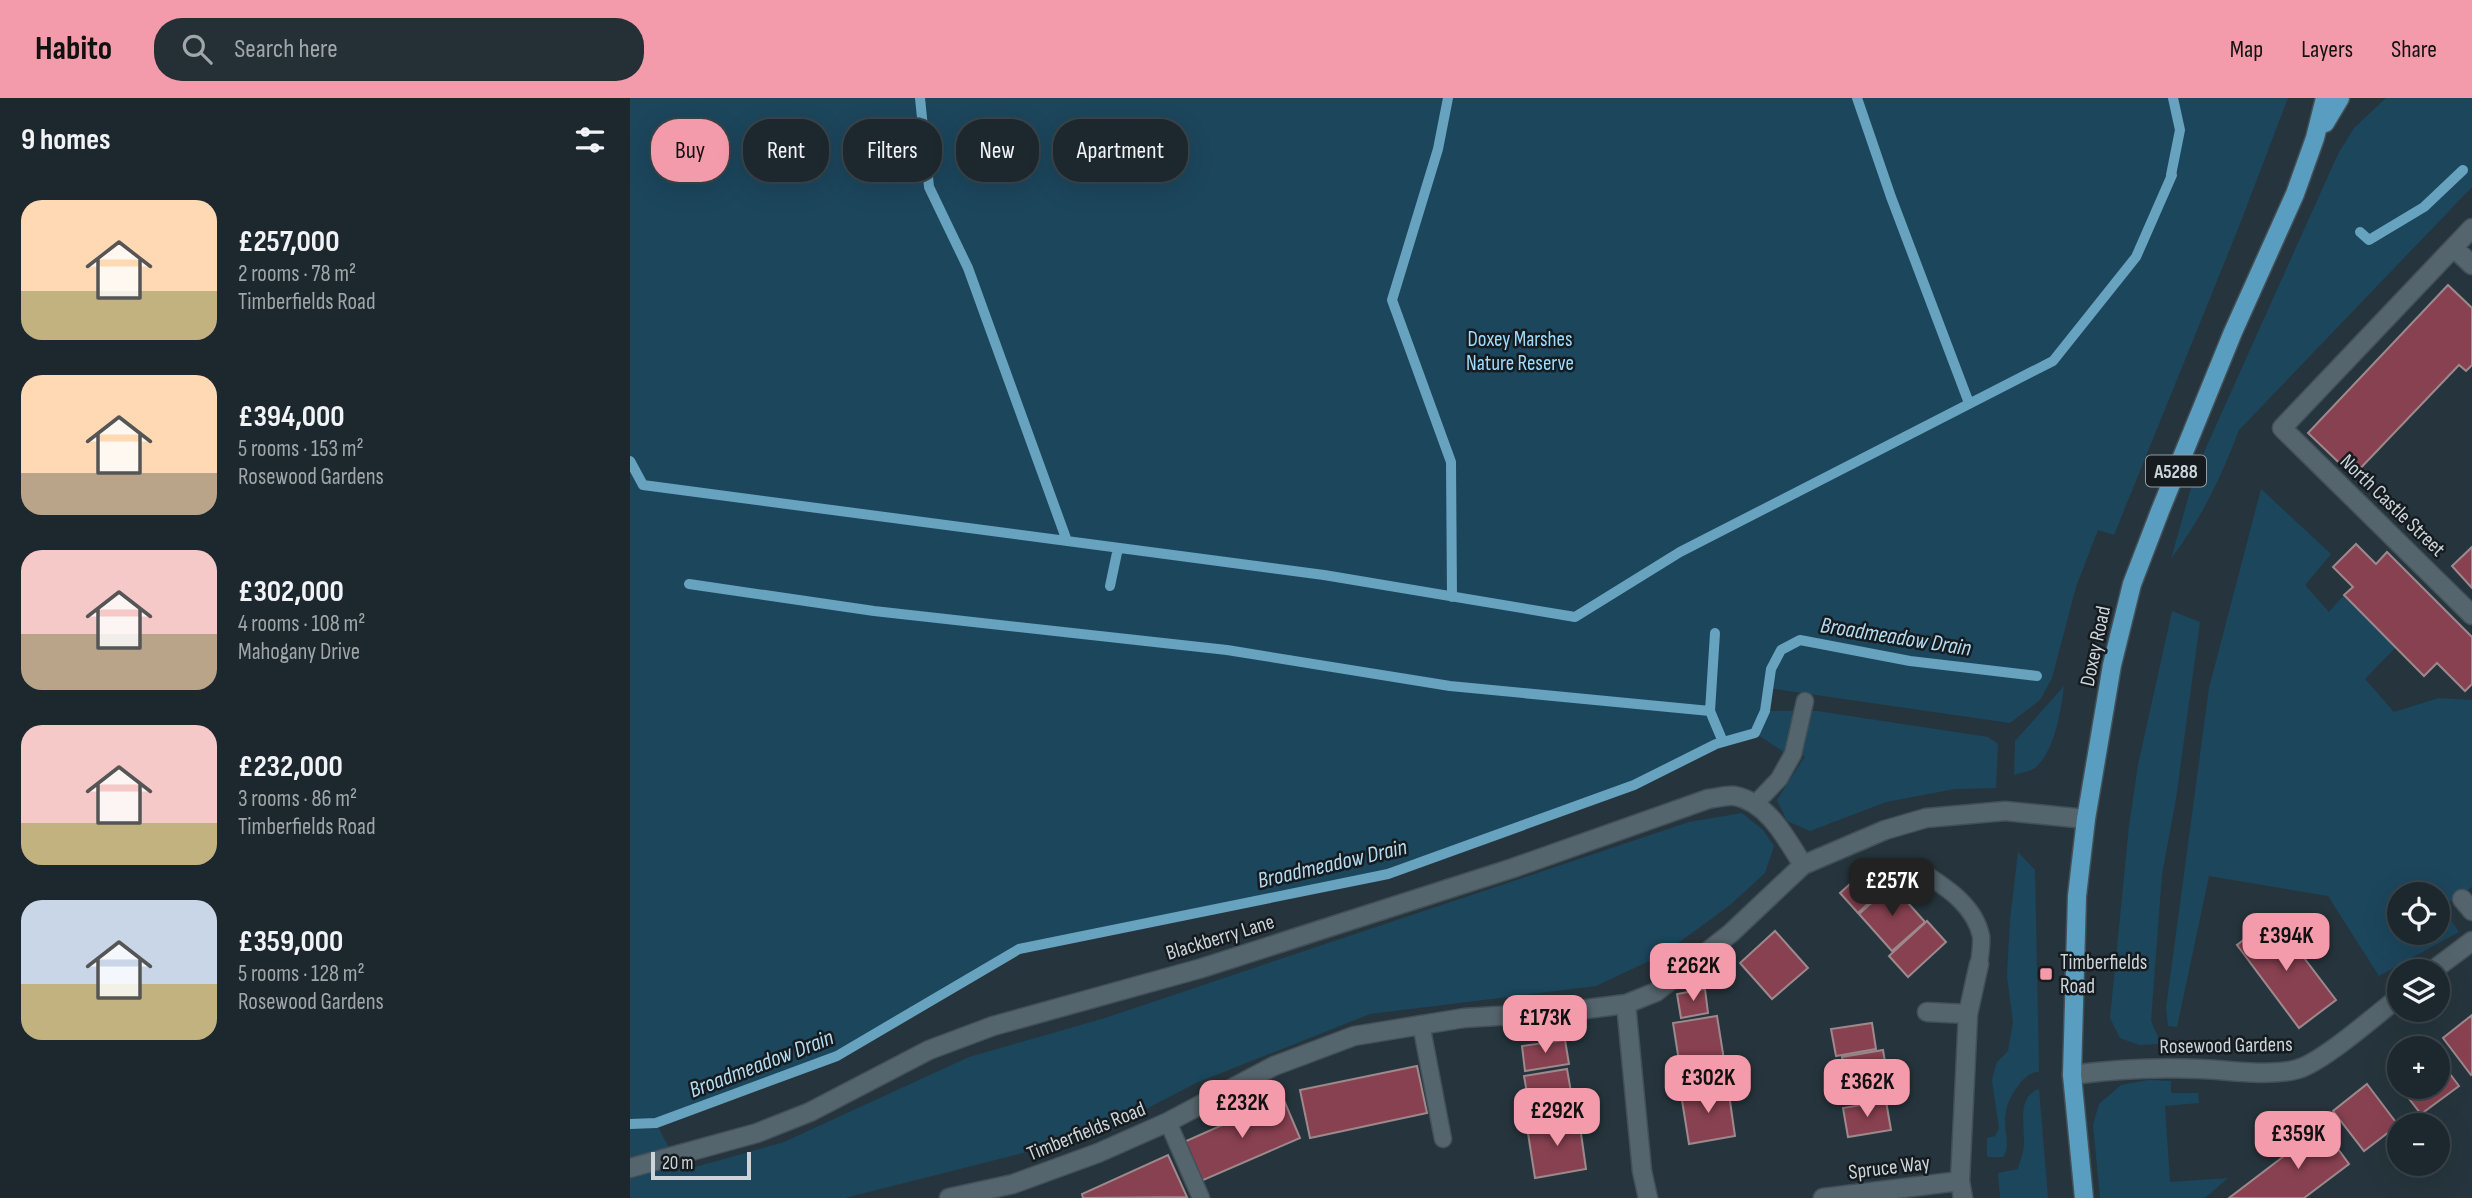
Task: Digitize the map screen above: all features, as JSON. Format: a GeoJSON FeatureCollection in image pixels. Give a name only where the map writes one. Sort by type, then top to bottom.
{"type":"FeatureCollection","features":[{"type":"Feature","properties":{"kind":"main road","name":"Doxey Road"},"geometry":{"type":"LineString","coordinates":[[2084,1198],[2072,1075],[2077,897],[2086,819],[2112,665],[2132,584],[2217,370],[2295,194],[2315,138],[2325,98]]}},
{"type":"Feature","properties":{"kind":"main road","name":"Doxey Road"},"geometry":{"type":"LineString","coordinates":[[2315,138],[2340,98]]}},
{"type":"Feature","properties":{"kind":"street"},"geometry":{"type":"LineString","coordinates":[[2472,228],[2454,248],[2472,265]]}},
{"type":"Feature","properties":{"kind":"street","name":"North Castle Street"},"geometry":{"type":"LineString","coordinates":[[2454,248],[2282,428],[2472,615]]}},
{"type":"Feature","properties":{"kind":"street","name":"Blackberry Lane"},"geometry":{"type":"LineString","coordinates":[[630,1168],[768,1129],[810,1112],[929,1050],[993,1026],[1202,968],[1513,868],[1699,802],[1735,796],[1755,804]]}},
{"type":"Feature","properties":{"kind":"street"},"geometry":{"type":"LineString","coordinates":[[1755,804],[1776,825],[1803,865]]}},
{"type":"Feature","properties":{"kind":"street","name":"Timberfields Road"},"geometry":{"type":"LineString","coordinates":[[949,1198],[1013,1184],[1098,1153],[1168,1122],[1274,1066],[1354,1036],[1421,1024],[1626,1004],[1656,992],[1731,933],[1803,865],[1885,830],[1926,818],[2006,811],[2086,819]]}},
{"type":"Feature","properties":{"kind":"street"},"geometry":{"type":"LineString","coordinates":[[2447,959],[2472,940]]}},
{"type":"Feature","properties":{"kind":"street","name":"Spruce Way"},"geometry":{"type":"LineString","coordinates":[[1823,1198],[1961,1189],[1968,1014],[1979,964]]}},
{"type":"Feature","properties":{"kind":"street"},"geometry":{"type":"LineString","coordinates":[[1626,1004],[1642,1171],[1648,1198]]}},
{"type":"Feature","properties":{"kind":"street","name":"Rosewood Gardens"},"geometry":{"type":"LineString","coordinates":[[2072,1075],[2110,1069],[2266,1072],[2296,1069],[2307,1065],[2338,1044],[2387,1006]]}},
{"type":"Feature","properties":{"kind":"street"},"geometry":{"type":"LineString","coordinates":[[1927,1012],[1968,1014]]}},
{"type":"Feature","properties":{"kind":"lane"},"geometry":{"type":"LineString","coordinates":[[1755,804],[1779,779],[1793,754],[1805,701]]}},
{"type":"Feature","properties":{"kind":"lane"},"geometry":{"type":"LineString","coordinates":[[1916,868],[1947,889],[1969,909],[1981,936],[1979,964]]}},
{"type":"Feature","properties":{"kind":"lane"},"geometry":{"type":"LineString","coordinates":[[1421,1024],[1443,1139]]}},
{"type":"Feature","properties":{"kind":"lane"},"geometry":{"type":"LineString","coordinates":[[1168,1122],[1201,1198]]}},
{"type":"Feature","properties":{"kind":"green space","name":"Doxey Marshes Nature Reserve"},"geometry":{"type":"Polygon","coordinates":[[[630,98],[2288,98],[2114,535],[2098,530],[2076,587],[2052,678],[2040,700],[2010,723],[1768,688],[1766,711],[1817,711],[1988,737],[1998,744],[1996,788],[1955,789],[1886,802],[1810,831],[1787,821],[1777,800],[1805,756],[1784,752],[1755,733],[1716,744],[1634,785],[1388,874],[1019,949],[837,1056],[656,1123],[681,1171],[784,1142],[969,1057],[1105,1018],[1689,822],[1742,813],[1763,830],[1774,846],[1765,873],[1730,905],[1662,955],[1596,986],[1370,1014],[1196,1083],[1098,1134],[845,1198],[630,1198],[630,98]]]}},
{"type":"Feature","properties":{"kind":"green space"},"geometry":{"type":"Polygon","coordinates":[[[2386,98],[2472,98],[2472,187],[2239,430],[2210,498],[2171,559],[2196,470],[2338,154],[2354,128],[2386,98]]]}},
{"type":"Feature","properties":{"kind":"green space"},"geometry":{"type":"Polygon","coordinates":[[[2261,489],[2331,554],[2305,585],[2329,612],[2344,595],[2396,647],[2365,679],[2394,712],[2439,698],[2472,700],[2472,887],[2450,902],[2450,882],[2387,882],[2387,945],[2435,945],[2410,959],[2387,959],[2387,972],[2379,976],[2328,896],[2209,876],[2177,1027],[2168,1026],[2166,1008],[2209,688],[2261,489]]]}},
{"type":"Feature","properties":{"kind":"green space"},"geometry":{"type":"Polygon","coordinates":[[[2172,611],[2200,622],[2176,799],[2162,874],[2151,1021],[2158,1044],[2139,1045],[2120,1038],[2110,1018],[2129,826],[2138,765],[2172,611]]]}},
{"type":"Feature","properties":{"kind":"green space"},"geometry":{"type":"Polygon","coordinates":[[[2064,686],[2056,730],[2048,751],[2035,768],[2014,775],[2015,741],[2064,686]]]}},
{"type":"Feature","properties":{"kind":"green space"},"geometry":{"type":"Polygon","coordinates":[[[2018,852],[2035,870],[2039,1072],[2024,1079],[2009,1102],[2005,1118],[2007,1148],[2003,1157],[1987,1157],[1987,1138],[1995,1136],[1999,1129],[1992,1080],[1997,1062],[2008,1051],[2013,1022],[2007,976],[2018,852]]]}},
{"type":"Feature","properties":{"kind":"green space"},"geometry":{"type":"Polygon","coordinates":[[[2450,919],[2459,932],[2450,937],[2450,919]]]}},
{"type":"Feature","properties":{"kind":"green space"},"geometry":{"type":"Polygon","coordinates":[[[2148,1080],[2171,1081],[2171,1093],[2198,1093],[2199,1103],[2165,1106],[2170,1182],[2228,1178],[2205,1198],[2100,1198],[2093,1125],[2099,1104],[2121,1085],[2148,1080]]]}},
{"type":"Feature","properties":{"kind":"green space"},"geometry":{"type":"Polygon","coordinates":[[[2039,1089],[2048,1198],[2000,1198],[1998,1173],[2018,1169],[2024,1146],[2024,1105],[2027,1098],[2039,1089]]]}},
{"type":"Feature","properties":{"kind":"building"},"geometry":{"type":"Polygon","coordinates":[[[2448,285],[2472,308],[2472,365],[2466,371],[2459,365],[2353,476],[2308,433],[2448,285]]]}},
{"type":"Feature","properties":{"kind":"building"},"geometry":{"type":"Polygon","coordinates":[[[2356,544],[2376,564],[2387,552],[2472,637],[2472,684],[2465,691],[2437,663],[2424,676],[2344,595],[2353,587],[2333,567],[2356,544]]]}},
{"type":"Feature","properties":{"kind":"building"},"geometry":{"type":"Polygon","coordinates":[[[2472,547],[2472,588],[2452,566],[2472,547]]]}},
{"type":"Feature","properties":{"kind":"building"},"geometry":{"type":"Polygon","coordinates":[[[1872,864],[1889,884],[1858,913],[1840,893],[1872,864]]]}},
{"type":"Feature","properties":{"kind":"building"},"geometry":{"type":"Polygon","coordinates":[[[1892,885],[1925,922],[1892,951],[1859,914],[1892,885]]]}},
{"type":"Feature","properties":{"kind":"building"},"geometry":{"type":"Polygon","coordinates":[[[2273,917],[2336,1000],[2299,1028],[2237,945],[2273,917]]]}},
{"type":"Feature","properties":{"kind":"building"},"geometry":{"type":"Polygon","coordinates":[[[1927,921],[1946,942],[1908,977],[1889,956],[1927,921]]]}},
{"type":"Feature","properties":{"kind":"building"},"geometry":{"type":"Polygon","coordinates":[[[1775,931],[1808,968],[1772,999],[1740,963],[1775,931]]]}},
{"type":"Feature","properties":{"kind":"building"},"geometry":{"type":"Polygon","coordinates":[[[1705,989],[1708,1013],[1681,1018],[1677,994],[1705,989]]]}},
{"type":"Feature","properties":{"kind":"building"},"geometry":{"type":"Polygon","coordinates":[[[2472,1015],[2471,1075],[2450,1047],[2450,1036],[2446,1036],[2472,1015]]]}},
{"type":"Feature","properties":{"kind":"building"},"geometry":{"type":"Polygon","coordinates":[[[1717,1016],[1725,1066],[1681,1074],[1673,1023],[1717,1016]]]}},
{"type":"Feature","properties":{"kind":"building"},"geometry":{"type":"Polygon","coordinates":[[[1872,1023],[1876,1049],[1836,1056],[1831,1029],[1872,1023]]]}},
{"type":"Feature","properties":{"kind":"building"},"geometry":{"type":"Polygon","coordinates":[[[1565,1040],[1569,1064],[1525,1071],[1522,1046],[1565,1040]]]}},
{"type":"Feature","properties":{"kind":"building"},"geometry":{"type":"Polygon","coordinates":[[[1883,1050],[1891,1098],[1850,1104],[1842,1057],[1883,1050]]]}},
{"type":"Feature","properties":{"kind":"building"},"geometry":{"type":"Polygon","coordinates":[[[1417,1066],[1427,1113],[1310,1138],[1300,1090],[1417,1066]]]}},
{"type":"Feature","properties":{"kind":"building"},"geometry":{"type":"Polygon","coordinates":[[[1567,1069],[1575,1115],[1532,1122],[1524,1076],[1567,1069]]]}},
{"type":"Feature","properties":{"kind":"building"},"geometry":{"type":"Polygon","coordinates":[[[2450,1074],[2459,1086],[2450,1093],[2450,1074]]]}},
{"type":"Feature","properties":{"kind":"building"},"geometry":{"type":"Polygon","coordinates":[[[2367,1084],[2389,1113],[2387,1133],[2364,1151],[2333,1111],[2367,1084]]]}},
{"type":"Feature","properties":{"kind":"building"},"geometry":{"type":"Polygon","coordinates":[[[1728,1087],[1735,1136],[1689,1144],[1681,1094],[1728,1087]]]}},
{"type":"Feature","properties":{"kind":"building"},"geometry":{"type":"Polygon","coordinates":[[[1283,1098],[1300,1138],[1201,1181],[1184,1142],[1283,1098]]]}},
{"type":"Feature","properties":{"kind":"building"},"geometry":{"type":"Polygon","coordinates":[[[2409,1099],[2441,1099],[2422,1113],[2409,1099]]]}},
{"type":"Feature","properties":{"kind":"building"},"geometry":{"type":"Polygon","coordinates":[[[1886,1101],[1891,1130],[1848,1137],[1843,1108],[1886,1101]]]}},
{"type":"Feature","properties":{"kind":"building"},"geometry":{"type":"Polygon","coordinates":[[[1579,1119],[1586,1169],[1535,1178],[1527,1127],[1579,1119]]]}},
{"type":"Feature","properties":{"kind":"building"},"geometry":{"type":"Polygon","coordinates":[[[2322,1127],[2349,1164],[2304,1198],[2229,1198],[2322,1127]]]}},
{"type":"Feature","properties":{"kind":"building"},"geometry":{"type":"Polygon","coordinates":[[[1168,1155],[1187,1197],[1083,1198],[1082,1194],[1168,1155]]]}},
{"type":"Feature","properties":{"kind":"waterway"},"geometry":{"type":"LineString","coordinates":[[920,98],[929,187],[968,268],[1067,541]]}},
{"type":"Feature","properties":{"kind":"waterway"},"geometry":{"type":"LineString","coordinates":[[1448,98],[1438,149],[1392,300],[1451,462],[1452,597]]}},
{"type":"Feature","properties":{"kind":"waterway"},"geometry":{"type":"LineString","coordinates":[[1857,98],[1891,197],[1969,403]]}},
{"type":"Feature","properties":{"kind":"waterway"},"geometry":{"type":"LineString","coordinates":[[2171,175],[2180,130],[2173,98]]}},
{"type":"Feature","properties":{"kind":"waterway"},"geometry":{"type":"LineString","coordinates":[[2360,232],[2369,240],[2424,207],[2463,170]]}},
{"type":"Feature","properties":{"kind":"waterway"},"geometry":{"type":"LineString","coordinates":[[630,461],[643,485],[1324,575],[1575,617],[1680,552],[2053,361],[2136,257],[2172,175]]}},
{"type":"Feature","properties":{"kind":"waterway"},"geometry":{"type":"LineString","coordinates":[[1110,586],[1118,548]]}},
{"type":"Feature","properties":{"kind":"waterway"},"geometry":{"type":"LineString","coordinates":[[689,584],[874,611],[1227,650],[1450,686],[1710,711],[1723,742]]}},
{"type":"Feature","properties":{"kind":"waterway"},"geometry":{"type":"LineString","coordinates":[[1710,711],[1715,633]]}},
{"type":"Feature","properties":{"kind":"waterway","name":"Broadmeadow Drain"},"geometry":{"type":"LineString","coordinates":[[630,1124],[656,1123],[837,1056],[1019,949],[1388,874],[1634,785],[1716,744],[1755,733],[1765,711],[1771,669],[1781,650],[1800,640],[1910,661],[2037,676]]}},
{"type":"Feature","properties":{"kind":"place","name":"Timberfields Road"},"geometry":{"type":"Point","coordinates":[2046,974]}}]}
